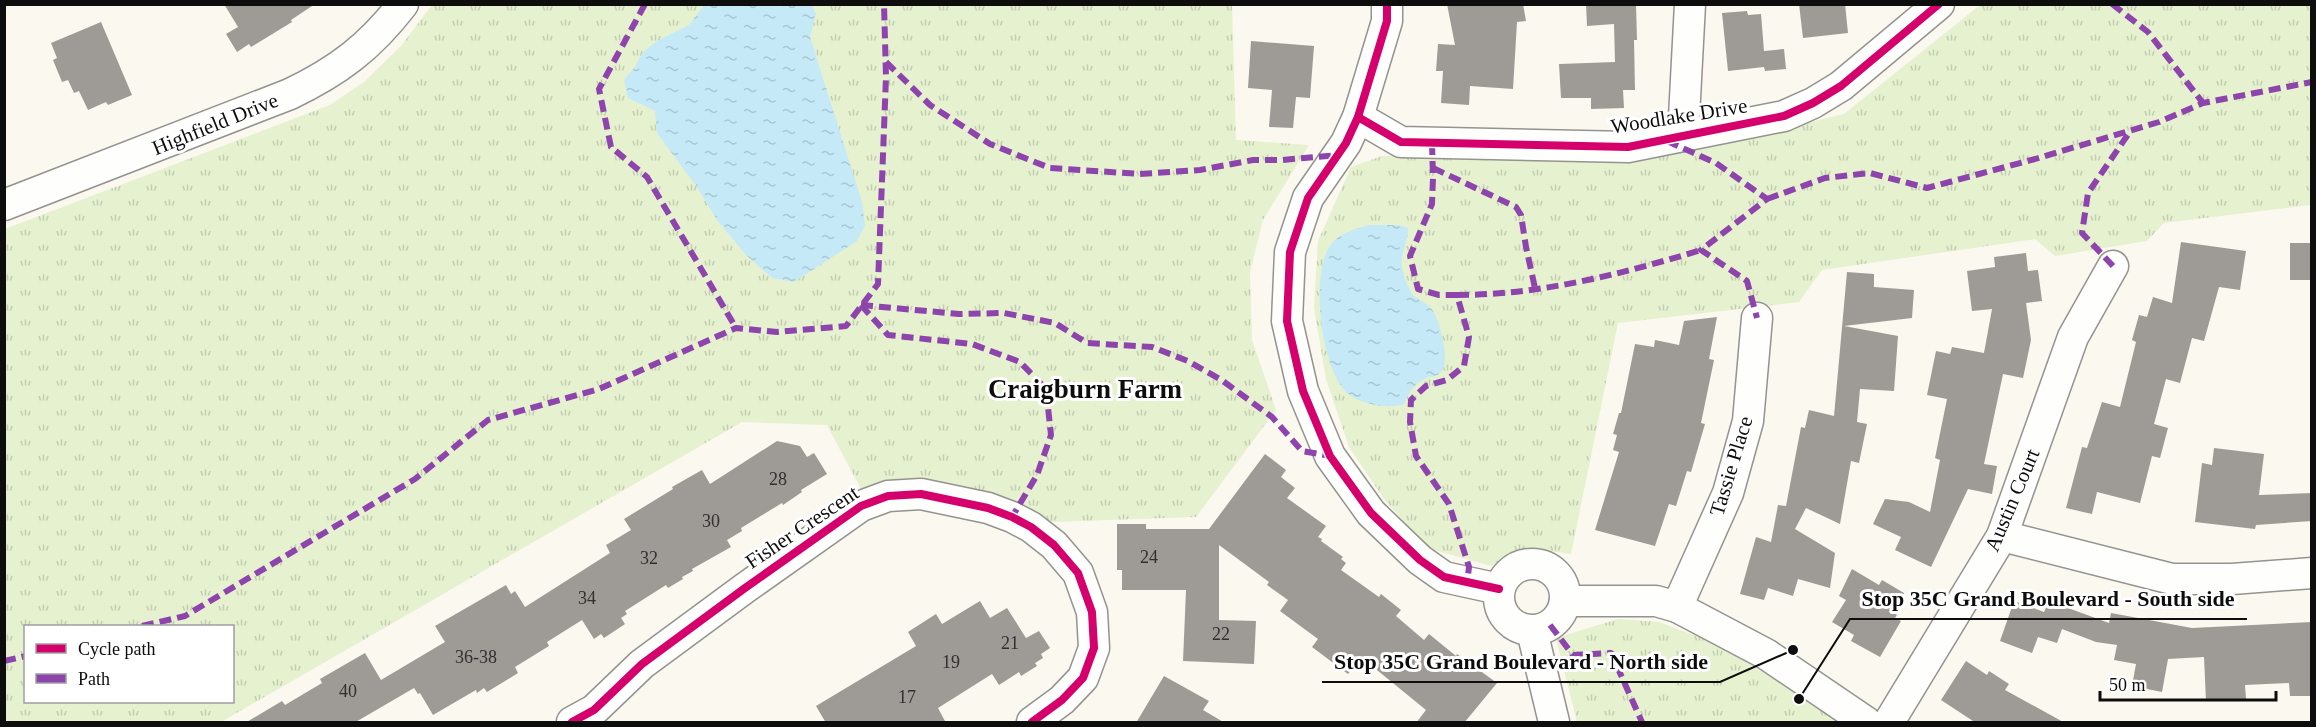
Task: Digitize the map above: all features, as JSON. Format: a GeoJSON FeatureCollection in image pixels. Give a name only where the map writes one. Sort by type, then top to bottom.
{"type":"FeatureCollection","features":[{"type":"Feature","properties":{"kind":"street","name":"Highfield Drive"},"geometry":{"type":"LineString","coordinates":[[4,205],[279,99],[316,82],[367,46],[403,4]]}},
{"type":"Feature","properties":{"kind":"street"},"geometry":{"type":"LineString","coordinates":[[1387,4],[1387,21],[1358,117],[1346,143],[1308,198],[1290,252],[1287,321],[1303,391],[1330,456],[1371,513],[1420,560],[1444,577],[1499,590]]}},
{"type":"Feature","properties":{"kind":"street"},"geometry":{"type":"LineString","coordinates":[[1683,136],[1690,4]]}},
{"type":"Feature","properties":{"kind":"street","name":"Woodlake Drive"},"geometry":{"type":"LineString","coordinates":[[1358,117],[1401,142],[1628,147],[1784,116],[1813,104],[1841,86],[1939,4]]}},
{"type":"Feature","properties":{"kind":"street","name":"Austin Court"},"geometry":{"type":"LineString","coordinates":[[1889,723],[2002,536],[2073,337],[2113,266]]}},
{"type":"Feature","properties":{"kind":"street","name":"Tassie Place"},"geometry":{"type":"LineString","coordinates":[[1677,606],[1731,483],[1748,421],[1756,318]]}},
{"type":"Feature","properties":{"kind":"street","name":"Fisher Crescent"},"geometry":{"type":"LineString","coordinates":[[572,723],[594,710],[642,664],[861,506],[888,496],[921,494],[988,508],[1012,517],[1054,545],[1078,573],[1092,612],[1094,648],[1083,678],[1062,700],[1032,723]]}},
{"type":"Feature","properties":{"kind":"street"},"geometry":{"type":"LineString","coordinates":[[2002,536],[2172,579],[2232,579],[2312,573]]}},
{"type":"Feature","properties":{"kind":"street"},"geometry":{"type":"LineString","coordinates":[[1532,564],[1543,566],[1560,580],[1565,602],[1562,611],[1550,625],[1532,631],[1522,629],[1506,618],[1500,609],[1499,590],[1503,579],[1511,571],[1521,565],[1532,564]]}},
{"type":"Feature","properties":{"kind":"street"},"geometry":{"type":"LineString","coordinates":[[1565,602],[1656,601],[1677,606],[1766,654],[1866,723]]}},
{"type":"Feature","properties":{"kind":"street"},"geometry":{"type":"LineString","coordinates":[[1532,631],[1554,723]]}},
{"type":"Feature","properties":{"kind":"green space"},"geometry":{"type":"Polygon","coordinates":[[[432,5],[1232,5],[1236,140],[1309,145],[1263,220],[1250,272],[1252,340],[1276,410],[1196,517],[1050,522],[999,498],[862,491],[827,425],[742,422],[221,722],[5,722],[5,229],[330,105],[364,82],[401,46],[432,5]]]}},
{"type":"Feature","properties":{"kind":"green space"},"geometry":{"type":"Polygon","coordinates":[[[1980,5],[2311,5],[2311,205],[2164,223],[2147,241],[2055,256],[2035,239],[1822,270],[1799,302],[1618,323],[1571,554],[1528,548],[1491,566],[1427,548],[1384,499],[1349,447],[1326,379],[1314,308],[1318,241],[1351,167],[1382,156],[1615,159],[1708,146],[1844,114],[1980,5]]]}},
{"type":"Feature","properties":{"kind":"green space"},"geometry":{"type":"Polygon","coordinates":[[[1618,619],[1659,622],[1715,643],[1844,722],[1577,722],[1556,638],[1618,619]]]}},
{"type":"Feature","properties":{"kind":"water"},"geometry":{"type":"Polygon","coordinates":[[[704,5],[812,5],[816,14],[810,37],[862,202],[865,225],[857,241],[794,282],[772,278],[746,255],[717,220],[697,187],[657,133],[655,111],[628,98],[624,80],[635,67],[642,53],[657,41],[689,25],[704,5]]]}},
{"type":"Feature","properties":{"kind":"water"},"geometry":{"type":"Polygon","coordinates":[[[1369,225],[1399,225],[1408,228],[1402,260],[1404,274],[1412,294],[1433,311],[1441,331],[1445,357],[1443,369],[1437,375],[1420,381],[1411,390],[1404,404],[1377,405],[1351,396],[1340,385],[1325,346],[1320,298],[1325,257],[1332,243],[1340,236],[1369,225]]]}},
{"type":"Feature","properties":{"kind":"building"},"geometry":{"type":"Polygon","coordinates":[[[224,4],[315,4],[291,20],[292,22],[251,47],[249,44],[237,52],[226,34],[238,27],[224,4]]]}},
{"type":"Feature","properties":{"kind":"building"},"geometry":{"type":"Polygon","coordinates":[[[1447,4],[1523,4],[1526,21],[1517,22],[1513,89],[1470,86],[1469,105],[1441,103],[1443,71],[1436,71],[1438,44],[1455,45],[1447,4]]]}},
{"type":"Feature","properties":{"kind":"building"},"geometry":{"type":"Polygon","coordinates":[[[1586,4],[1636,4],[1635,90],[1623,90],[1624,108],[1591,109],[1591,98],[1561,98],[1559,64],[1615,62],[1614,24],[1587,26],[1586,4]]]}},
{"type":"Feature","properties":{"kind":"building"},"geometry":{"type":"Polygon","coordinates":[[[1799,4],[1845,4],[1848,33],[1803,38],[1799,4]]]}},
{"type":"Feature","properties":{"kind":"building"},"geometry":{"type":"Polygon","coordinates":[[[1747,11],[1748,15],[1761,14],[1764,51],[1784,49],[1786,69],[1765,71],[1764,67],[1728,71],[1722,13],[1747,11]]]}},
{"type":"Feature","properties":{"kind":"building"},"geometry":{"type":"Polygon","coordinates":[[[101,22],[132,95],[88,110],[79,91],[74,93],[68,80],[62,82],[53,60],[57,58],[51,43],[101,22]]]}},
{"type":"Feature","properties":{"kind":"building"},"geometry":{"type":"Polygon","coordinates":[[[1251,41],[1314,46],[1310,98],[1296,97],[1293,128],[1269,127],[1272,90],[1248,88],[1251,41]]]}},
{"type":"Feature","properties":{"kind":"building"},"geometry":{"type":"Polygon","coordinates":[[[2181,242],[2246,251],[2240,290],[2219,287],[2204,341],[2192,338],[2180,383],[2166,379],[2154,424],[2168,428],[2160,458],[2152,456],[2140,503],[2097,492],[2092,514],[2066,508],[2082,447],[2087,448],[2102,402],[2120,407],[2136,342],[2132,340],[2139,315],[2147,317],[2153,297],[2172,303],[2181,242]]]}},
{"type":"Feature","properties":{"kind":"building"},"geometry":{"type":"Polygon","coordinates":[[[2290,243],[2312,243],[2312,280],[2290,280],[2290,243]]]}},
{"type":"Feature","properties":{"kind":"building"},"geometry":{"type":"Polygon","coordinates":[[[2026,253],[2028,271],[2038,270],[2042,301],[2026,303],[2031,340],[2023,378],[2003,374],[1984,464],[1997,466],[1992,494],[1968,489],[1931,567],[1895,550],[1901,537],[1873,524],[1885,499],[1909,502],[1930,512],[1940,460],[1935,458],[1947,399],[1927,395],[1936,351],[1950,354],[1952,347],[1984,353],[1992,309],[1972,311],[1967,271],[1995,267],[1994,257],[2026,253]]]}},
{"type":"Feature","properties":{"kind":"building"},"geometry":{"type":"Polygon","coordinates":[[[1847,272],[1874,274],[1874,287],[1914,290],[1912,318],[1844,326],[1898,336],[1894,391],[1860,389],[1857,422],[1867,424],[1859,463],[1851,461],[1840,524],[1806,508],[1795,529],[1835,553],[1830,588],[1798,579],[1793,596],[1768,588],[1764,600],[1740,594],[1756,537],[1771,542],[1778,505],[1786,506],[1801,427],[1805,428],[1809,410],[1834,416],[1847,272]]]}},
{"type":"Feature","properties":{"kind":"building"},"geometry":{"type":"Polygon","coordinates":[[[1717,317],[1709,359],[1714,360],[1701,423],[1705,424],[1691,472],[1687,471],[1676,506],[1669,504],[1655,546],[1595,530],[1619,452],[1613,450],[1617,435],[1613,434],[1619,413],[1621,413],[1635,344],[1654,347],[1655,340],[1679,345],[1684,321],[1717,317]]]}},
{"type":"Feature","properties":{"kind":"building"},"geometry":{"type":"Polygon","coordinates":[[[777,441],[800,446],[807,457],[814,453],[827,474],[801,490],[802,492],[783,505],[782,503],[741,528],[742,531],[727,540],[731,547],[692,569],[693,571],[682,577],[683,579],[668,588],[666,585],[625,611],[627,614],[621,618],[625,624],[604,638],[601,634],[594,639],[582,620],[547,642],[549,646],[515,667],[518,673],[487,692],[484,688],[477,693],[476,690],[433,715],[420,693],[418,694],[414,688],[354,723],[245,723],[282,701],[285,705],[322,683],[320,679],[365,653],[381,680],[445,642],[435,626],[506,585],[511,594],[515,591],[525,607],[610,553],[606,545],[631,530],[624,519],[673,489],[672,487],[702,470],[710,484],[777,441]]]}},
{"type":"Feature","properties":{"kind":"building"},"geometry":{"type":"Polygon","coordinates":[[[2214,448],[2264,454],[2259,495],[2312,493],[2312,521],[2256,525],[2255,529],[2195,522],[2202,463],[2212,465],[2214,448]]]}},
{"type":"Feature","properties":{"kind":"building"},"geometry":{"type":"Polygon","coordinates":[[[1265,454],[1286,470],[1281,477],[1295,488],[1287,498],[1326,526],[1318,537],[1343,557],[1341,559],[1346,563],[1341,570],[1379,597],[1381,594],[1401,610],[1396,616],[1424,640],[1429,634],[1456,656],[1457,654],[1497,683],[1464,723],[1416,723],[1426,710],[1361,657],[1348,674],[1312,647],[1318,639],[1280,611],[1288,600],[1267,585],[1269,582],[1219,545],[1219,620],[1256,621],[1254,664],[1183,661],[1186,590],[1122,590],[1122,570],[1117,570],[1117,524],[1146,524],[1146,529],[1209,529],[1265,454]]]}},
{"type":"Feature","properties":{"kind":"building"},"geometry":{"type":"Polygon","coordinates":[[[1852,569],[1879,585],[1882,580],[1904,593],[1894,613],[1897,615],[1895,618],[1901,621],[1880,657],[1851,641],[1854,635],[1832,622],[1846,600],[1839,596],[1852,569]]]}},
{"type":"Feature","properties":{"kind":"building"},"geometry":{"type":"Polygon","coordinates":[[[980,601],[990,618],[1007,608],[1026,638],[1039,631],[1050,648],[1041,654],[1043,658],[1035,663],[1037,666],[1021,676],[1019,672],[999,685],[992,674],[938,708],[946,723],[826,723],[816,706],[916,646],[908,632],[936,614],[942,624],[980,601]]]}},
{"type":"Feature","properties":{"kind":"building"},"geometry":{"type":"Polygon","coordinates":[[[2014,601],[2044,612],[2049,601],[2109,623],[2111,613],[2192,628],[2312,622],[2312,696],[2290,696],[2289,683],[2245,685],[2246,699],[2206,701],[2204,657],[2168,659],[2162,692],[2132,686],[2136,664],[2114,660],[2117,645],[2096,642],[2062,629],[2057,643],[2038,637],[2032,653],[2000,641],[2014,601]]]}},
{"type":"Feature","properties":{"kind":"building"},"geometry":{"type":"Polygon","coordinates":[[[1966,661],[1987,675],[1989,671],[2009,684],[2005,690],[2065,723],[1976,723],[1941,700],[1966,661]]]}},
{"type":"Feature","properties":{"kind":"building"},"geometry":{"type":"Polygon","coordinates":[[[1164,676],[1209,701],[1203,710],[1225,723],[1136,723],[1164,676]]]}},
{"type":"Feature","properties":{"kind":"marked path"},"geometry":{"type":"LineString","coordinates":[[645,4],[599,89],[611,147],[647,177],[736,328]]}},
{"type":"Feature","properties":{"kind":"marked path"},"geometry":{"type":"LineString","coordinates":[[146,625],[185,616],[415,479],[488,420],[599,389],[736,328],[777,332],[846,326],[878,284],[886,77],[884,4]]}},
{"type":"Feature","properties":{"kind":"marked path"},"geometry":{"type":"LineString","coordinates":[[2112,4],[2148,32],[2203,103]]}},
{"type":"Feature","properties":{"kind":"marked path"},"geometry":{"type":"LineString","coordinates":[[886,62],[930,105],[990,144],[1050,168],[1140,174],[1200,170],[1253,160],[1338,155]]}},
{"type":"Feature","properties":{"kind":"marked path"},"geometry":{"type":"LineString","coordinates":[[1767,199],[1825,178],[1870,173],[1927,188],[2159,122],[2203,103],[2312,82]]}},
{"type":"Feature","properties":{"kind":"marked path"},"geometry":{"type":"LineString","coordinates":[[2113,266],[2082,233],[2088,193],[2131,130]]}},
{"type":"Feature","properties":{"kind":"marked path"},"geometry":{"type":"LineString","coordinates":[[1667,141],[1716,163],[1767,199],[1701,250],[1747,281],[1757,318]]}},
{"type":"Feature","properties":{"kind":"marked path"},"geometry":{"type":"LineString","coordinates":[[1432,143],[1432,204],[1410,256],[1418,289],[1439,295],[1457,295],[1469,337],[1464,366],[1447,380],[1426,386],[1411,400],[1410,422],[1416,456],[1449,504],[1469,567],[1467,584]]}},
{"type":"Feature","properties":{"kind":"marked path"},"geometry":{"type":"LineString","coordinates":[[1433,168],[1516,207],[1521,215],[1535,288]]}},
{"type":"Feature","properties":{"kind":"marked path"},"geometry":{"type":"LineString","coordinates":[[1457,295],[1519,291],[1580,282],[1701,250]]}},
{"type":"Feature","properties":{"kind":"marked path"},"geometry":{"type":"LineString","coordinates":[[861,305],[959,314],[1004,313],[1055,323],[1087,343],[1152,347],[1188,361],[1223,381],[1272,417],[1302,451],[1330,456]]}},
{"type":"Feature","properties":{"kind":"marked path"},"geometry":{"type":"LineString","coordinates":[[861,305],[888,335],[972,344],[1020,362],[1046,389],[1051,435],[1037,475],[1012,517]]}},
{"type":"Feature","properties":{"kind":"marked path"},"geometry":{"type":"LineString","coordinates":[[1550,625],[1573,655],[1611,653],[1642,722]]}},
{"type":"Feature","properties":{"kind":"marked path"},"geometry":{"type":"LineString","coordinates":[[4,661],[24,656]]}},
{"type":"Feature","properties":{"kind":"cycle path"},"geometry":{"type":"LineString","coordinates":[[1387,4],[1387,21],[1358,117],[1346,143],[1308,198],[1290,252],[1287,321],[1303,391],[1330,456],[1371,513],[1420,560],[1444,577],[1499,589]]}},
{"type":"Feature","properties":{"kind":"cycle path"},"geometry":{"type":"LineString","coordinates":[[1358,117],[1401,142],[1628,147],[1784,116],[1813,103],[1841,86],[1939,4]]}},
{"type":"Feature","properties":{"kind":"cycle path"},"geometry":{"type":"LineString","coordinates":[[572,722],[594,710],[642,664],[861,506],[888,496],[921,494],[988,508],[1012,517],[1031,527],[1054,545],[1078,573],[1092,612],[1094,648],[1083,678],[1062,700],[1032,722]]}},
{"type":"Feature","properties":{"kind":"place","name":"Stop 35C Grand Boulevard - North side"},"geometry":{"type":"Point","coordinates":[1793,650]}},
{"type":"Feature","properties":{"kind":"place","name":"Stop 35C Grand Boulevard - South side"},"geometry":{"type":"Point","coordinates":[1799,699]}},
{"type":"Feature","properties":{"kind":"district","name":"Craigburn Farm"},"geometry":{"type":"Point","coordinates":[1085,389]}}]}
